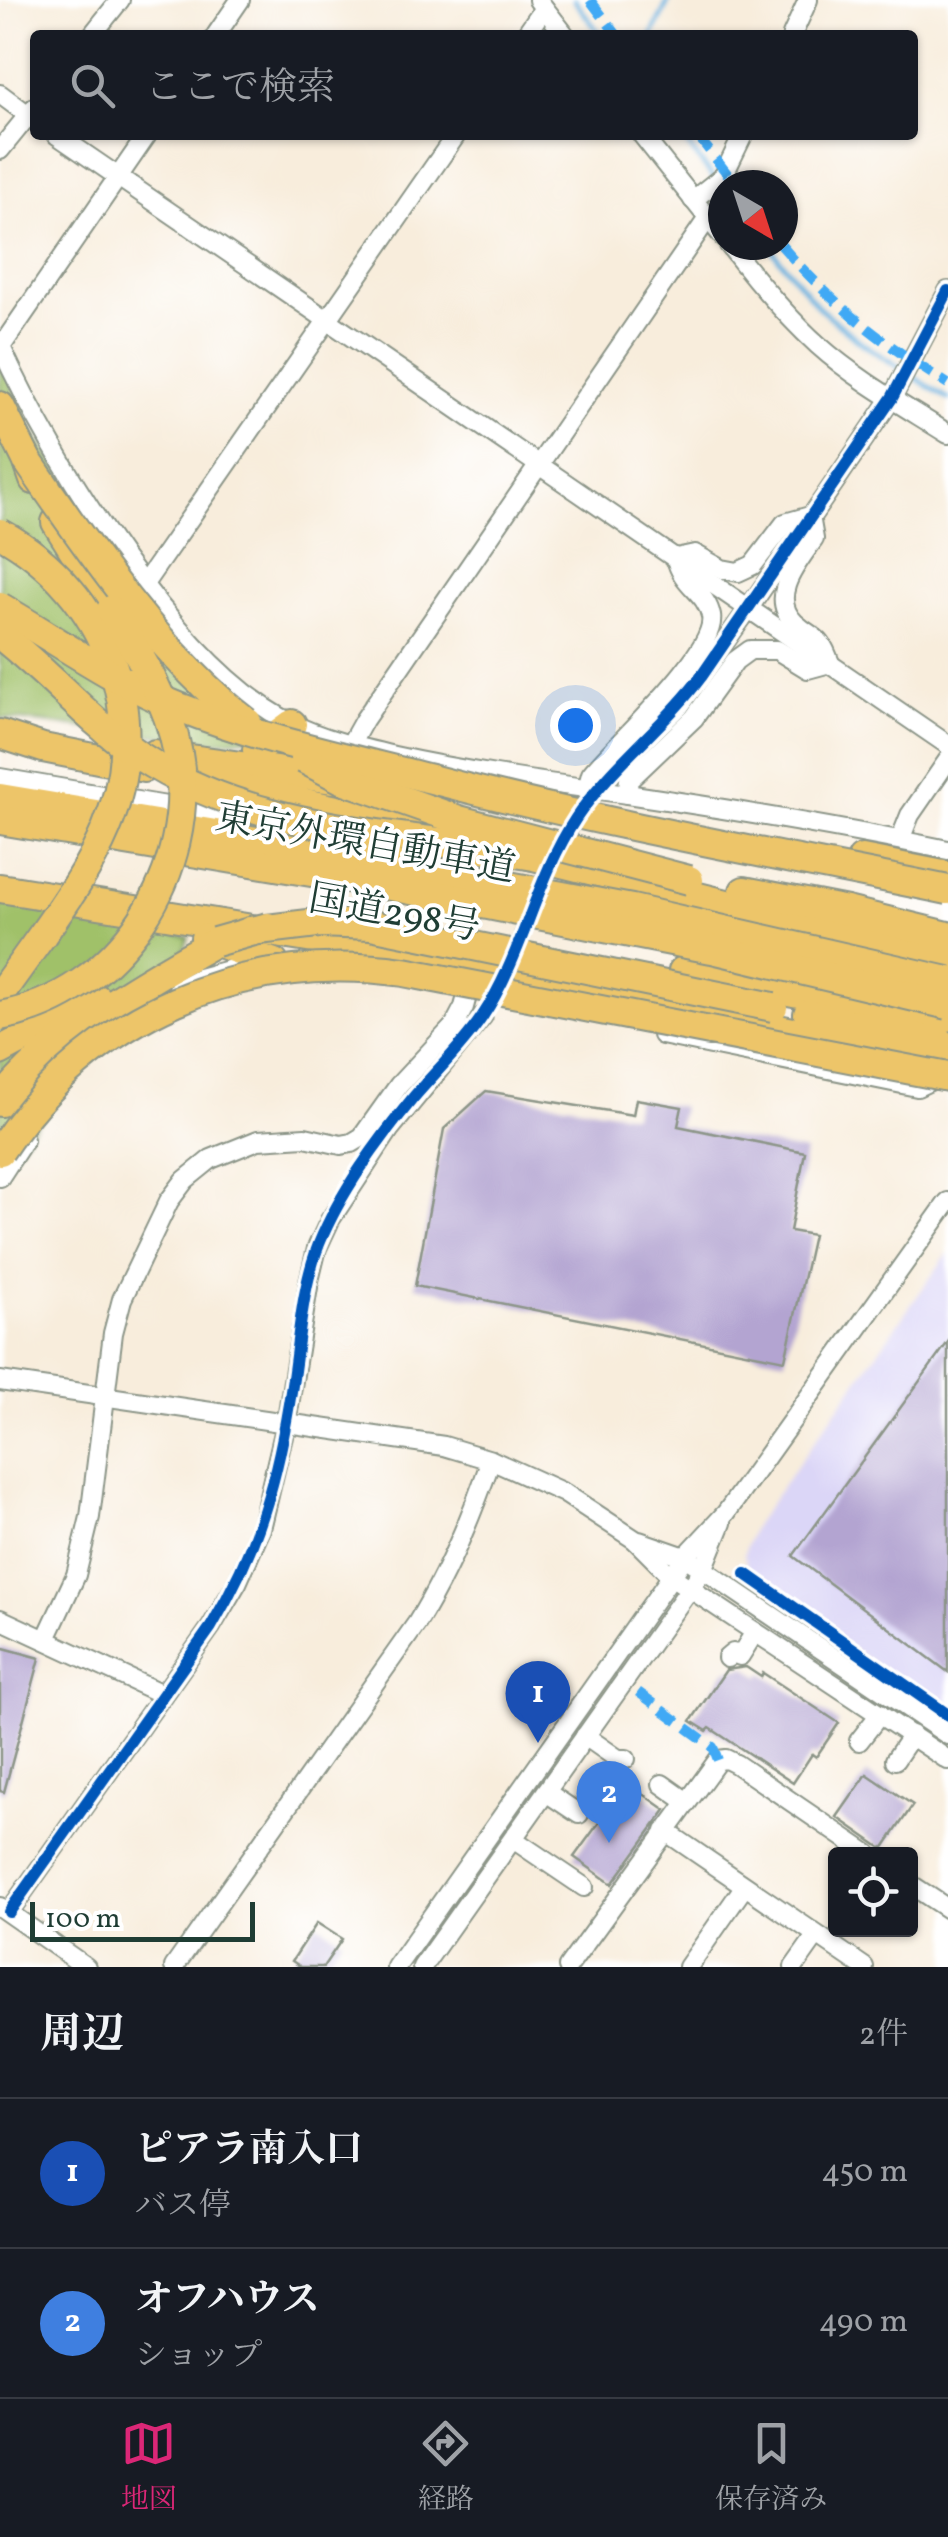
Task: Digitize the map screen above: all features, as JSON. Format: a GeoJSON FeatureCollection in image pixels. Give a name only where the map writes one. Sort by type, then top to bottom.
{"type":"FeatureCollection","features":[{"type":"Feature","properties":{"kind":"highway"},"geometry":{"type":"LineString","coordinates":[[0,406],[27,460],[38,495],[155,685],[177,750],[181,812],[165,879],[130,938],[74,988],[32,1008],[0,1016]]}},
{"type":"Feature","properties":{"kind":"highway"},"geometry":{"type":"LineString","coordinates":[[27,460],[170,649],[224,704],[277,743],[330,773],[459,820],[845,922],[948,959]]}},
{"type":"Feature","properties":{"kind":"highway"},"geometry":{"type":"LineString","coordinates":[[0,533],[56,573],[92,619],[114,664],[125,724],[122,772],[107,828],[79,882],[0,994]]}},
{"type":"Feature","properties":{"kind":"highway"},"geometry":{"type":"LineString","coordinates":[[0,607],[137,688],[179,707],[286,741],[599,821],[948,890]]}},
{"type":"Feature","properties":{"kind":"highway"},"geometry":{"type":"LineString","coordinates":[[0,634],[118,740],[174,776],[229,802],[295,820],[689,880]]}},
{"type":"Feature","properties":{"kind":"highway"},"geometry":{"type":"LineString","coordinates":[[197,760],[249,754],[292,724]]}},
{"type":"Feature","properties":{"kind":"highway"},"geometry":{"type":"LineString","coordinates":[[0,733],[771,842],[948,876]]}},
{"type":"Feature","properties":{"kind":"highway"},"geometry":{"type":"LineString","coordinates":[[0,733],[44,748],[262,792],[845,922],[948,936]]}},
{"type":"Feature","properties":{"kind":"highway","name":"東京外環自動車道"},"geometry":{"type":"LineString","coordinates":[[0,798],[368,870],[948,1005]]}},
{"type":"Feature","properties":{"kind":"highway","name":"東京外環自動車道"},"geometry":{"type":"LineString","coordinates":[[0,820],[651,913],[948,981]]}},
{"type":"Feature","properties":{"kind":"highway","name":"国道298号"},"geometry":{"type":"LineString","coordinates":[[0,888],[388,951],[948,1063]]}},
{"type":"Feature","properties":{"kind":"highway"},"geometry":{"type":"LineString","coordinates":[[132,907],[274,964]]}},
{"type":"Feature","properties":{"kind":"highway"},"geometry":{"type":"LineString","coordinates":[[845,922],[905,912],[948,920]]}},
{"type":"Feature","properties":{"kind":"highway"},"geometry":{"type":"LineString","coordinates":[[0,1051],[145,972],[215,942],[250,931],[335,916],[393,919],[508,936],[948,1018]]}},
{"type":"Feature","properties":{"kind":"highway"},"geometry":{"type":"LineString","coordinates":[[250,931],[317,923],[370,925],[948,1045]]}},
{"type":"Feature","properties":{"kind":"highway"},"geometry":{"type":"LineString","coordinates":[[0,1102],[40,1061],[89,1022],[215,942]]}},
{"type":"Feature","properties":{"kind":"highway"},"geometry":{"type":"LineString","coordinates":[[0,1151],[27,1114],[67,1072],[135,1022],[182,998],[233,981],[310,966],[361,966],[404,972],[948,1075]]}},
{"type":"Feature","properties":{"kind":"street"},"geometry":{"type":"LineString","coordinates":[[96,30],[120,0]]}},
{"type":"Feature","properties":{"kind":"street"},"geometry":{"type":"LineString","coordinates":[[219,30],[240,0]]}},
{"type":"Feature","properties":{"kind":"street"},"geometry":{"type":"LineString","coordinates":[[794,30],[808,0]]}},
{"type":"Feature","properties":{"kind":"street"},"geometry":{"type":"LineString","coordinates":[[528,30],[541,4],[560,30]]}},
{"type":"Feature","properties":{"kind":"street"},"geometry":{"type":"LineString","coordinates":[[0,94],[30,113]]}},
{"type":"Feature","properties":{"kind":"street"},"geometry":{"type":"LineString","coordinates":[[0,150],[30,118]]}},
{"type":"Feature","properties":{"kind":"street"},"geometry":{"type":"LineString","coordinates":[[64,140],[948,745]]}},
{"type":"Feature","properties":{"kind":"street"},"geometry":{"type":"LineString","coordinates":[[143,140],[0,346],[36,420],[72,480],[144,584],[188,639],[242,690],[292,724],[350,745],[430,764],[948,850]]}},
{"type":"Feature","properties":{"kind":"street"},"geometry":{"type":"LineString","coordinates":[[144,584],[453,140]]}},
{"type":"Feature","properties":{"kind":"street"},"geometry":{"type":"LineString","coordinates":[[350,745],[708,218],[646,140]]}},
{"type":"Feature","properties":{"kind":"street"},"geometry":{"type":"LineString","coordinates":[[693,200],[726,172],[741,140]]}},
{"type":"Feature","properties":{"kind":"street"},"geometry":{"type":"LineString","coordinates":[[741,260],[809,336],[847,368],[948,434]]}},
{"type":"Feature","properties":{"kind":"street"},"geometry":{"type":"LineString","coordinates":[[614,769],[679,707],[749,608],[892,398],[948,291]]}},
{"type":"Feature","properties":{"kind":"street"},"geometry":{"type":"LineString","coordinates":[[676,558],[695,554],[722,570],[738,572],[754,565],[785,524],[810,516]]}},
{"type":"Feature","properties":{"kind":"street"},"geometry":{"type":"LineString","coordinates":[[810,516],[814,539],[790,573],[784,606],[792,621],[822,642],[830,664]]}},
{"type":"Feature","properties":{"kind":"street"},"geometry":{"type":"LineString","coordinates":[[587,789],[590,774],[661,699],[712,627],[708,607],[680,576],[676,558]]}},
{"type":"Feature","properties":{"kind":"street"},"geometry":{"type":"LineString","coordinates":[[627,794],[629,780],[694,718],[735,661],[750,650],[776,650],[808,669],[830,664]]}},
{"type":"Feature","properties":{"kind":"street"},"geometry":{"type":"LineString","coordinates":[[900,840],[910,815],[948,760]]}},
{"type":"Feature","properties":{"kind":"street"},"geometry":{"type":"LineString","coordinates":[[0,778],[214,814],[236,814],[262,792]]}},
{"type":"Feature","properties":{"kind":"street"},"geometry":{"type":"LineString","coordinates":[[0,1178],[47,1112],[158,1004],[199,978],[240,966],[274,964],[366,973],[917,1086],[948,1075]]}},
{"type":"Feature","properties":{"kind":"street"},"geometry":{"type":"LineString","coordinates":[[46,1640],[76,1575],[90,1517],[113,1332],[122,1299],[169,1200],[185,1180],[230,1149],[258,1140],[306,1137],[352,1144],[399,1085],[454,1026],[467,996]]}},
{"type":"Feature","properties":{"kind":"street"},"geometry":{"type":"LineString","coordinates":[[86,1967],[4,1909],[210,1627],[238,1582],[261,1529],[286,1424],[317,1248],[330,1220],[390,1128],[484,1016]]}},
{"type":"Feature","properties":{"kind":"street"},"geometry":{"type":"LineString","coordinates":[[396,1967],[684,1557],[726,1514],[948,1202]]}},
{"type":"Feature","properties":{"kind":"street"},"geometry":{"type":"LineString","coordinates":[[0,1381],[444,1446],[492,1460],[564,1493],[634,1540],[690,1589],[948,1760]]}},
{"type":"Feature","properties":{"kind":"street"},"geometry":{"type":"LineString","coordinates":[[174,1967],[445,1578],[492,1460]]}},
{"type":"Feature","properties":{"kind":"street"},"geometry":{"type":"LineString","coordinates":[[422,1967],[703,1570],[726,1514]]}},
{"type":"Feature","properties":{"kind":"street"},"geometry":{"type":"LineString","coordinates":[[634,1540],[684,1557],[948,1734]]}},
{"type":"Feature","properties":{"kind":"street"},"geometry":{"type":"LineString","coordinates":[[0,1619],[162,1694]]}},
{"type":"Feature","properties":{"kind":"street"},"geometry":{"type":"LineString","coordinates":[[727,1658],[733,1653],[740,1656],[755,1632]]}},
{"type":"Feature","properties":{"kind":"street"},"geometry":{"type":"LineString","coordinates":[[859,1741],[880,1714]]}},
{"type":"Feature","properties":{"kind":"street"},"geometry":{"type":"LineString","coordinates":[[895,1760],[912,1735]]}},
{"type":"Feature","properties":{"kind":"street"},"geometry":{"type":"LineString","coordinates":[[585,1736],[618,1762]]}},
{"type":"Feature","properties":{"kind":"street"},"geometry":{"type":"LineString","coordinates":[[568,1967],[718,1760],[726,1759],[811,1808],[859,1847]]}},
{"type":"Feature","properties":{"kind":"street"},"geometry":{"type":"LineString","coordinates":[[663,1778],[686,1802]]}},
{"type":"Feature","properties":{"kind":"street"},"geometry":{"type":"LineString","coordinates":[[546,1792],[579,1814]]}},
{"type":"Feature","properties":{"kind":"street"},"geometry":{"type":"LineString","coordinates":[[665,1832],[864,1967]]}},
{"type":"Feature","properties":{"kind":"street"},"geometry":{"type":"LineString","coordinates":[[512,1838],[584,1887]]}},
{"type":"Feature","properties":{"kind":"street"},"geometry":{"type":"LineString","coordinates":[[688,1967],[744,1886]]}},
{"type":"Feature","properties":{"kind":"street"},"geometry":{"type":"LineString","coordinates":[[918,1888],[946,1904]]}},
{"type":"Feature","properties":{"kind":"street"},"geometry":{"type":"LineString","coordinates":[[794,1967],[816,1936]]}},
{"type":"Feature","properties":{"kind":"shaded area"},"geometry":{"type":"Polygon","coordinates":[[[948,1253],[948,1714],[751,1581],[744,1554],[752,1529],[948,1253]]]}},
{"type":"Feature","properties":{"kind":"green space"},"geometry":{"type":"Polygon","coordinates":[[[0,360],[39,442],[111,548],[253,737],[214,742],[0,718],[0,360]]]}},
{"type":"Feature","properties":{"kind":"green space"},"geometry":{"type":"Polygon","coordinates":[[[0,899],[189,937],[169,991],[65,1085],[0,1173],[0,899]]]}},
{"type":"Feature","properties":{"kind":"building"},"geometry":{"type":"Polygon","coordinates":[[[486,1091],[633,1115],[636,1099],[682,1107],[678,1126],[805,1152],[790,1231],[813,1235],[785,1360],[415,1286],[444,1129],[486,1091]]]}},
{"type":"Feature","properties":{"kind":"building"},"geometry":{"type":"Polygon","coordinates":[[[948,1342],[948,1672],[793,1556],[948,1342]]]}},
{"type":"Feature","properties":{"kind":"building"},"geometry":{"type":"Polygon","coordinates":[[[0,1647],[40,1658],[4,1792],[0,1791],[0,1647]]]}},
{"type":"Feature","properties":{"kind":"building"},"geometry":{"type":"Polygon","coordinates":[[[746,1667],[761,1677],[763,1673],[839,1723],[793,1783],[710,1728],[707,1731],[691,1721],[726,1670],[746,1667]]]}},
{"type":"Feature","properties":{"kind":"building"},"geometry":{"type":"Polygon","coordinates":[[[867,1774],[913,1805],[884,1847],[837,1817],[867,1774]]]}},
{"type":"Feature","properties":{"kind":"building"},"geometry":{"type":"Polygon","coordinates":[[[628,1783],[666,1810],[612,1884],[574,1857],[628,1783]]]}},
{"type":"Feature","properties":{"kind":"building"},"geometry":{"type":"Polygon","coordinates":[[[317,1923],[342,1939],[323,1967],[301,1967],[292,1961],[317,1923]]]}},
{"type":"Feature","properties":{"kind":"waterway"},"geometry":{"type":"LineString","coordinates":[[574,0],[597,30]]}},
{"type":"Feature","properties":{"kind":"waterway"},"geometry":{"type":"LineString","coordinates":[[654,30],[669,0]]}},
{"type":"Feature","properties":{"kind":"waterway"},"geometry":{"type":"LineString","coordinates":[[684,140],[708,171]]}},
{"type":"Feature","properties":{"kind":"waterway"},"geometry":{"type":"LineString","coordinates":[[780,260],[820,309],[862,343],[948,399]]}},
{"type":"Feature","properties":{"kind":"tunnel"},"geometry":{"type":"LineString","coordinates":[[511,961],[543,882],[575,820],[614,769]]}},
{"type":"Feature","properties":{"kind":"marked path"},"geometry":{"type":"LineString","coordinates":[[590,0],[613,30]]}},
{"type":"Feature","properties":{"kind":"marked path"},"geometry":{"type":"LineString","coordinates":[[701,140],[724,170]]}},
{"type":"Feature","properties":{"kind":"marked path"},"geometry":{"type":"LineString","coordinates":[[795,260],[859,321],[948,384]]}},
{"type":"Feature","properties":{"kind":"marked path"},"geometry":{"type":"LineString","coordinates":[[638,1692],[713,1747],[718,1760]]}},
{"type":"Feature","properties":{"kind":"cycle path"},"geometry":{"type":"LineString","coordinates":[[9,1912],[211,1627],[242,1568],[264,1510],[280,1451],[309,1278],[319,1244],[338,1205],[386,1132],[482,1017],[508,969],[550,867],[576,818],[701,677],[892,398],[948,291]]}},
{"type":"Feature","properties":{"kind":"cycle path"},"geometry":{"type":"LineString","coordinates":[[746,1574],[948,1715]]}},
{"type":"Feature","properties":{"kind":"place","name":"ピアラ南入口"},"geometry":{"type":"Point","coordinates":[538,1743]}},
{"type":"Feature","properties":{"kind":"place","name":"オフハウス"},"geometry":{"type":"Point","coordinates":[609,1843]}}]}
